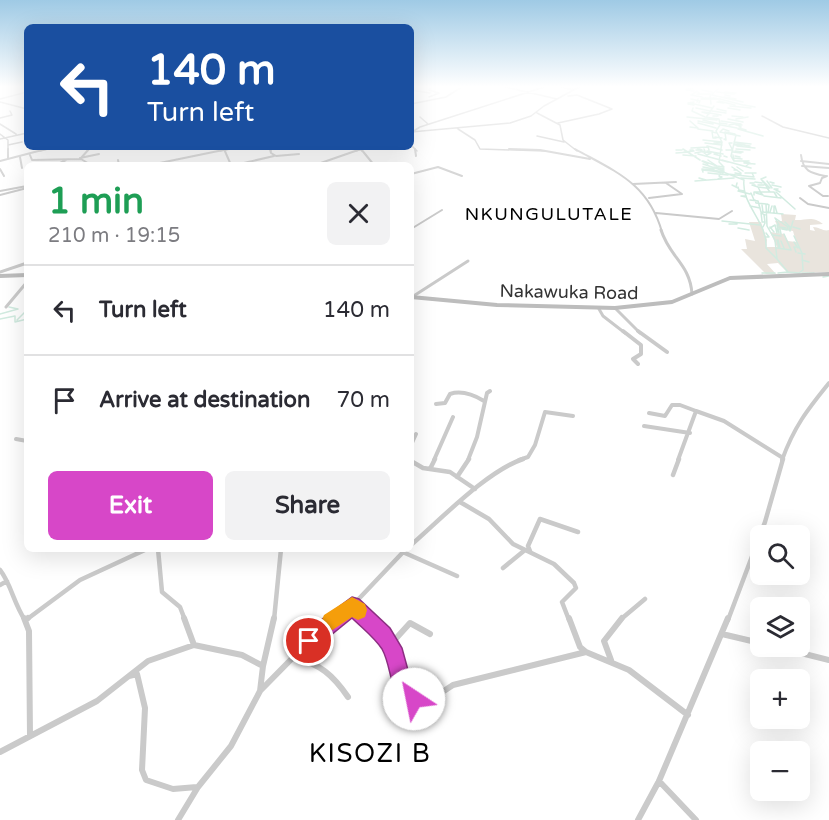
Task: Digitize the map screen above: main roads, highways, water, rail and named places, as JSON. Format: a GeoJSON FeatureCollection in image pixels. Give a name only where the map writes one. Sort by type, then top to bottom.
{"type":"FeatureCollection","features":[{"type":"Feature","properties":{"kind":"main road"},"geometry":{"type":"LineString","coordinates":[[0,274],[24,275]]}},
{"type":"Feature","properties":{"kind":"main road","name":"Nakawuka Road"},"geometry":{"type":"LineString","coordinates":[[414,297],[497,305],[599,309],[653,305],[692,295],[722,280],[737,277],[829,274]]}},
{"type":"Feature","properties":{"kind":"waterway"},"geometry":{"type":"LineString","coordinates":[[690,127],[698,128],[694,124]]}},
{"type":"Feature","properties":{"kind":"waterway"},"geometry":{"type":"LineString","coordinates":[[703,124],[716,128]]}},
{"type":"Feature","properties":{"kind":"waterway"},"geometry":{"type":"LineString","coordinates":[[720,124],[716,131],[720,138]]}},
{"type":"Feature","properties":{"kind":"waterway"},"geometry":{"type":"LineString","coordinates":[[729,125],[733,124]]}},
{"type":"Feature","properties":{"kind":"waterway"},"geometry":{"type":"LineString","coordinates":[[721,125],[737,128]]}},
{"type":"Feature","properties":{"kind":"waterway"},"geometry":{"type":"LineString","coordinates":[[738,125],[742,125]]}},
{"type":"Feature","properties":{"kind":"waterway"},"geometry":{"type":"LineString","coordinates":[[739,128],[746,130]]}},
{"type":"Feature","properties":{"kind":"waterway"},"geometry":{"type":"LineString","coordinates":[[698,129],[713,131]]}},
{"type":"Feature","properties":{"kind":"waterway"},"geometry":{"type":"LineString","coordinates":[[721,131],[723,129],[729,131]]}},
{"type":"Feature","properties":{"kind":"waterway"},"geometry":{"type":"LineString","coordinates":[[738,129],[763,136]]}},
{"type":"Feature","properties":{"kind":"waterway"},"geometry":{"type":"LineString","coordinates":[[716,138],[713,138],[712,132],[717,133]]}},
{"type":"Feature","properties":{"kind":"waterway"},"geometry":{"type":"LineString","coordinates":[[720,132],[725,133]]}},
{"type":"Feature","properties":{"kind":"waterway"},"geometry":{"type":"LineString","coordinates":[[724,139],[726,140],[725,133]]}},
{"type":"Feature","properties":{"kind":"waterway"},"geometry":{"type":"LineString","coordinates":[[725,133],[736,135]]}},
{"type":"Feature","properties":{"kind":"waterway"},"geometry":{"type":"LineString","coordinates":[[725,133],[735,134]]}},
{"type":"Feature","properties":{"kind":"waterway"},"geometry":{"type":"LineString","coordinates":[[734,142],[736,135]]}},
{"type":"Feature","properties":{"kind":"waterway"},"geometry":{"type":"LineString","coordinates":[[736,135],[740,136]]}},
{"type":"Feature","properties":{"kind":"waterway"},"geometry":{"type":"LineString","coordinates":[[715,137],[720,138]]}},
{"type":"Feature","properties":{"kind":"waterway"},"geometry":{"type":"LineString","coordinates":[[720,138],[722,142]]}},
{"type":"Feature","properties":{"kind":"waterway"},"geometry":{"type":"LineString","coordinates":[[703,140],[722,142]]}},
{"type":"Feature","properties":{"kind":"waterway"},"geometry":{"type":"LineString","coordinates":[[732,150],[734,142]]}},
{"type":"Feature","properties":{"kind":"waterway"},"geometry":{"type":"LineString","coordinates":[[734,142],[751,144]]}},
{"type":"Feature","properties":{"kind":"waterway"},"geometry":{"type":"LineString","coordinates":[[705,143],[722,145]]}},
{"type":"Feature","properties":{"kind":"waterway"},"geometry":{"type":"LineString","coordinates":[[714,143],[722,143]]}},
{"type":"Feature","properties":{"kind":"waterway"},"geometry":{"type":"LineString","coordinates":[[732,143],[729,143],[732,150]]}},
{"type":"Feature","properties":{"kind":"waterway"},"geometry":{"type":"LineString","coordinates":[[735,144],[744,144]]}},
{"type":"Feature","properties":{"kind":"waterway"},"geometry":{"type":"LineString","coordinates":[[721,150],[722,145]]}},
{"type":"Feature","properties":{"kind":"waterway"},"geometry":{"type":"LineString","coordinates":[[735,145],[750,146]]}},
{"type":"Feature","properties":{"kind":"waterway"},"geometry":{"type":"LineString","coordinates":[[707,146],[721,150]]}},
{"type":"Feature","properties":{"kind":"waterway"},"geometry":{"type":"LineString","coordinates":[[737,146],[755,148]]}},
{"type":"Feature","properties":{"kind":"waterway"},"geometry":{"type":"LineString","coordinates":[[691,148],[708,147],[709,150]]}},
{"type":"Feature","properties":{"kind":"waterway"},"geometry":{"type":"LineString","coordinates":[[683,149],[687,152]]}},
{"type":"Feature","properties":{"kind":"waterway"},"geometry":{"type":"LineString","coordinates":[[699,149],[702,150],[700,150]]}},
{"type":"Feature","properties":{"kind":"waterway"},"geometry":{"type":"LineString","coordinates":[[702,152],[705,151],[704,149]]}},
{"type":"Feature","properties":{"kind":"waterway"},"geometry":{"type":"LineString","coordinates":[[736,149],[750,150]]}},
{"type":"Feature","properties":{"kind":"waterway"},"geometry":{"type":"LineString","coordinates":[[676,150],[682,150]]}},
{"type":"Feature","properties":{"kind":"waterway"},"geometry":{"type":"LineString","coordinates":[[726,150],[732,150]]}},
{"type":"Feature","properties":{"kind":"waterway"},"geometry":{"type":"LineString","coordinates":[[732,150],[731,156],[734,161]]}},
{"type":"Feature","properties":{"kind":"waterway"},"geometry":{"type":"LineString","coordinates":[[687,152],[694,151]]}},
{"type":"Feature","properties":{"kind":"waterway"},"geometry":{"type":"LineString","coordinates":[[707,151],[720,153]]}},
{"type":"Feature","properties":{"kind":"waterway"},"geometry":{"type":"LineString","coordinates":[[735,151],[743,152]]}},
{"type":"Feature","properties":{"kind":"waterway"},"geometry":{"type":"LineString","coordinates":[[676,153],[688,152]]}},
{"type":"Feature","properties":{"kind":"waterway"},"geometry":{"type":"LineString","coordinates":[[688,152],[694,156]]}},
{"type":"Feature","properties":{"kind":"waterway"},"geometry":{"type":"LineString","coordinates":[[695,153],[702,152]]}},
{"type":"Feature","properties":{"kind":"waterway"},"geometry":{"type":"LineString","coordinates":[[702,152],[707,155],[711,153],[705,152]]}},
{"type":"Feature","properties":{"kind":"waterway"},"geometry":{"type":"LineString","coordinates":[[733,152],[741,153]]}},
{"type":"Feature","properties":{"kind":"waterway"},"geometry":{"type":"LineString","coordinates":[[698,154],[719,160]]}},
{"type":"Feature","properties":{"kind":"waterway"},"geometry":{"type":"LineString","coordinates":[[717,154],[714,154],[720,156]]}},
{"type":"Feature","properties":{"kind":"waterway"},"geometry":{"type":"LineString","coordinates":[[683,155],[694,156]]}},
{"type":"Feature","properties":{"kind":"waterway"},"geometry":{"type":"LineString","coordinates":[[733,155],[734,161]]}},
{"type":"Feature","properties":{"kind":"waterway"},"geometry":{"type":"LineString","coordinates":[[694,156],[700,160]]}},
{"type":"Feature","properties":{"kind":"waterway"},"geometry":{"type":"LineString","coordinates":[[719,160],[720,156]]}},
{"type":"Feature","properties":{"kind":"waterway"},"geometry":{"type":"LineString","coordinates":[[735,156],[740,157]]}},
{"type":"Feature","properties":{"kind":"waterway"},"geometry":{"type":"LineString","coordinates":[[734,158],[742,159]]}},
{"type":"Feature","properties":{"kind":"waterway"},"geometry":{"type":"LineString","coordinates":[[708,160],[717,166]]}},
{"type":"Feature","properties":{"kind":"waterway"},"geometry":{"type":"LineString","coordinates":[[719,160],[728,162]]}},
{"type":"Feature","properties":{"kind":"waterway"},"geometry":{"type":"LineString","coordinates":[[719,160],[723,167]]}},
{"type":"Feature","properties":{"kind":"waterway"},"geometry":{"type":"LineString","coordinates":[[722,160],[751,168]]}},
{"type":"Feature","properties":{"kind":"waterway"},"geometry":{"type":"LineString","coordinates":[[702,161],[708,164]]}},
{"type":"Feature","properties":{"kind":"waterway"},"geometry":{"type":"LineString","coordinates":[[703,161],[717,166]]}},
{"type":"Feature","properties":{"kind":"waterway"},"geometry":{"type":"LineString","coordinates":[[734,161],[749,161]]}},
{"type":"Feature","properties":{"kind":"waterway"},"geometry":{"type":"LineString","coordinates":[[744,162],[749,163]]}},
{"type":"Feature","properties":{"kind":"waterway"},"geometry":{"type":"LineString","coordinates":[[744,163],[749,163]]}},
{"type":"Feature","properties":{"kind":"waterway"},"geometry":{"type":"LineString","coordinates":[[746,166],[749,163]]}},
{"type":"Feature","properties":{"kind":"waterway"},"geometry":{"type":"LineString","coordinates":[[749,163],[755,164]]}},
{"type":"Feature","properties":{"kind":"waterway"},"geometry":{"type":"LineString","coordinates":[[703,164],[723,171]]}},
{"type":"Feature","properties":{"kind":"waterway"},"geometry":{"type":"LineString","coordinates":[[717,166],[723,167]]}},
{"type":"Feature","properties":{"kind":"waterway"},"geometry":{"type":"LineString","coordinates":[[703,167],[714,169]]}},
{"type":"Feature","properties":{"kind":"waterway"},"geometry":{"type":"LineString","coordinates":[[714,167],[723,169]]}},
{"type":"Feature","properties":{"kind":"waterway"},"geometry":{"type":"LineString","coordinates":[[732,167],[736,170]]}},
{"type":"Feature","properties":{"kind":"waterway"},"geometry":{"type":"LineString","coordinates":[[737,167],[743,171]]}},
{"type":"Feature","properties":{"kind":"waterway"},"geometry":{"type":"LineString","coordinates":[[702,170],[723,173]]}},
{"type":"Feature","properties":{"kind":"waterway"},"geometry":{"type":"LineString","coordinates":[[702,170],[712,170]]}},
{"type":"Feature","properties":{"kind":"waterway"},"geometry":{"type":"LineString","coordinates":[[713,170],[723,172]]}},
{"type":"Feature","properties":{"kind":"waterway"},"geometry":{"type":"LineString","coordinates":[[736,170],[741,173]]}},
{"type":"Feature","properties":{"kind":"waterway"},"geometry":{"type":"LineString","coordinates":[[723,172],[728,174]]}},
{"type":"Feature","properties":{"kind":"waterway"},"geometry":{"type":"LineString","coordinates":[[708,173],[720,174]]}},
{"type":"Feature","properties":{"kind":"waterway"},"geometry":{"type":"LineString","coordinates":[[735,173],[741,174]]}},
{"type":"Feature","properties":{"kind":"waterway"},"geometry":{"type":"LineString","coordinates":[[745,173],[752,173]]}},
{"type":"Feature","properties":{"kind":"waterway"},"geometry":{"type":"LineString","coordinates":[[728,174],[754,177],[752,173]]}},
{"type":"Feature","properties":{"kind":"waterway"},"geometry":{"type":"LineString","coordinates":[[718,179],[722,177],[719,176],[720,174]]}},
{"type":"Feature","properties":{"kind":"waterway"},"geometry":{"type":"LineString","coordinates":[[720,174],[728,175]]}},
{"type":"Feature","properties":{"kind":"waterway"},"geometry":{"type":"LineString","coordinates":[[728,174],[744,180],[745,193]]}},
{"type":"Feature","properties":{"kind":"waterway"},"geometry":{"type":"LineString","coordinates":[[766,177],[761,179],[767,187]]}},
{"type":"Feature","properties":{"kind":"waterway"},"geometry":{"type":"LineString","coordinates":[[699,178],[706,180]]}},
{"type":"Feature","properties":{"kind":"waterway"},"geometry":{"type":"LineString","coordinates":[[695,181],[734,178]]}},
{"type":"Feature","properties":{"kind":"waterway"},"geometry":{"type":"LineString","coordinates":[[741,178],[755,179]]}},
{"type":"Feature","properties":{"kind":"waterway"},"geometry":{"type":"LineString","coordinates":[[762,180],[770,188],[767,188],[770,192]]}},
{"type":"Feature","properties":{"kind":"waterway"},"geometry":{"type":"LineString","coordinates":[[767,181],[772,188]]}},
{"type":"Feature","properties":{"kind":"waterway"},"geometry":{"type":"LineString","coordinates":[[755,182],[762,183]]}},
{"type":"Feature","properties":{"kind":"waterway"},"geometry":{"type":"LineString","coordinates":[[770,182],[774,183],[772,183]]}},
{"type":"Feature","properties":{"kind":"waterway"},"geometry":{"type":"LineString","coordinates":[[736,187],[737,183]]}},
{"type":"Feature","properties":{"kind":"waterway"},"geometry":{"type":"LineString","coordinates":[[732,185],[736,187]]}},
{"type":"Feature","properties":{"kind":"waterway"},"geometry":{"type":"LineString","coordinates":[[755,185],[752,185],[758,187]]}},
{"type":"Feature","properties":{"kind":"waterway"},"geometry":{"type":"LineString","coordinates":[[758,185],[764,185]]}},
{"type":"Feature","properties":{"kind":"waterway"},"geometry":{"type":"LineString","coordinates":[[772,185],[781,187]]}},
{"type":"Feature","properties":{"kind":"waterway"},"geometry":{"type":"LineString","coordinates":[[738,187],[739,190],[744,191]]}},
{"type":"Feature","properties":{"kind":"waterway"},"geometry":{"type":"LineString","coordinates":[[758,187],[766,188]]}},
{"type":"Feature","properties":{"kind":"waterway"},"geometry":{"type":"LineString","coordinates":[[758,187],[760,192]]}},
{"type":"Feature","properties":{"kind":"waterway"},"geometry":{"type":"LineString","coordinates":[[778,189],[774,189],[780,192]]}},
{"type":"Feature","properties":{"kind":"waterway"},"geometry":{"type":"LineString","coordinates":[[738,191],[745,193]]}},
{"type":"Feature","properties":{"kind":"waterway"},"geometry":{"type":"LineString","coordinates":[[754,195],[754,192],[760,192]]}},
{"type":"Feature","properties":{"kind":"waterway"},"geometry":{"type":"LineString","coordinates":[[760,192],[770,192]]}},
{"type":"Feature","properties":{"kind":"waterway"},"geometry":{"type":"LineString","coordinates":[[770,192],[774,192],[777,197]]}},
{"type":"Feature","properties":{"kind":"waterway"},"geometry":{"type":"LineString","coordinates":[[776,192],[795,209]]}},
{"type":"Feature","properties":{"kind":"waterway"},"geometry":{"type":"LineString","coordinates":[[745,193],[750,194]]}},
{"type":"Feature","properties":{"kind":"waterway"},"geometry":{"type":"LineString","coordinates":[[745,193],[746,197]]}},
{"type":"Feature","properties":{"kind":"waterway"},"geometry":{"type":"LineString","coordinates":[[751,193],[754,200]]}},
{"type":"Feature","properties":{"kind":"waterway"},"geometry":{"type":"LineString","coordinates":[[756,193],[763,195],[761,193]]}},
{"type":"Feature","properties":{"kind":"waterway"},"geometry":{"type":"LineString","coordinates":[[745,196],[741,196],[746,197]]}},
{"type":"Feature","properties":{"kind":"waterway"},"geometry":{"type":"LineString","coordinates":[[764,196],[781,198]]}},
{"type":"Feature","properties":{"kind":"waterway"},"geometry":{"type":"LineString","coordinates":[[746,197],[750,206]]}},
{"type":"Feature","properties":{"kind":"waterway"},"geometry":{"type":"LineString","coordinates":[[750,200],[755,201]]}},
{"type":"Feature","properties":{"kind":"waterway"},"geometry":{"type":"LineString","coordinates":[[755,201],[759,203]]}},
{"type":"Feature","properties":{"kind":"waterway"},"geometry":{"type":"LineString","coordinates":[[755,201],[759,203]]}},
{"type":"Feature","properties":{"kind":"waterway"},"geometry":{"type":"LineString","coordinates":[[759,203],[766,204],[766,212]]}},
{"type":"Feature","properties":{"kind":"waterway"},"geometry":{"type":"LineString","coordinates":[[767,204],[769,205],[768,213]]}},
{"type":"Feature","properties":{"kind":"waterway"},"geometry":{"type":"LineString","coordinates":[[762,205],[763,212]]}},
{"type":"Feature","properties":{"kind":"waterway"},"geometry":{"type":"LineString","coordinates":[[750,206],[760,208]]}},
{"type":"Feature","properties":{"kind":"waterway"},"geometry":{"type":"LineString","coordinates":[[750,206],[763,230],[766,248],[777,259]]}},
{"type":"Feature","properties":{"kind":"waterway"},"geometry":{"type":"LineString","coordinates":[[770,212],[772,206]]}},
{"type":"Feature","properties":{"kind":"waterway"},"geometry":{"type":"LineString","coordinates":[[774,206],[774,213]]}},
{"type":"Feature","properties":{"kind":"waterway"},"geometry":{"type":"LineString","coordinates":[[775,206],[777,213]]}},
{"type":"Feature","properties":{"kind":"waterway"},"geometry":{"type":"LineString","coordinates":[[760,208],[761,212],[766,212]]}},
{"type":"Feature","properties":{"kind":"waterway"},"geometry":{"type":"LineString","coordinates":[[766,212],[767,226],[775,240],[777,259]]}},
{"type":"Feature","properties":{"kind":"waterway"},"geometry":{"type":"LineString","coordinates":[[762,221],[761,213],[765,215]]}},
{"type":"Feature","properties":{"kind":"waterway"},"geometry":{"type":"LineString","coordinates":[[768,213],[783,214]]}},
{"type":"Feature","properties":{"kind":"waterway"},"geometry":{"type":"LineString","coordinates":[[762,222],[765,222],[764,215]]}},
{"type":"Feature","properties":{"kind":"waterway"},"geometry":{"type":"LineString","coordinates":[[778,229],[777,225],[779,225],[775,218],[788,227],[787,230],[782,229]]}},
{"type":"Feature","properties":{"kind":"waterway"},"geometry":{"type":"LineString","coordinates":[[722,221],[760,225]]}},
{"type":"Feature","properties":{"kind":"waterway"},"geometry":{"type":"LineString","coordinates":[[790,231],[793,221]]}},
{"type":"Feature","properties":{"kind":"waterway"},"geometry":{"type":"LineString","coordinates":[[785,222],[790,227],[789,230]]}},
{"type":"Feature","properties":{"kind":"waterway"},"geometry":{"type":"LineString","coordinates":[[763,227],[765,223]]}},
{"type":"Feature","properties":{"kind":"waterway"},"geometry":{"type":"LineString","coordinates":[[729,224],[737,224]]}},
{"type":"Feature","properties":{"kind":"waterway"},"geometry":{"type":"LineString","coordinates":[[771,228],[775,225],[777,233],[778,229]]}},
{"type":"Feature","properties":{"kind":"waterway"},"geometry":{"type":"LineString","coordinates":[[779,227],[786,228]]}},
{"type":"Feature","properties":{"kind":"waterway"},"geometry":{"type":"LineString","coordinates":[[793,227],[800,229]]}},
{"type":"Feature","properties":{"kind":"waterway"},"geometry":{"type":"LineString","coordinates":[[738,228],[749,230]]}},
{"type":"Feature","properties":{"kind":"waterway"},"geometry":{"type":"LineString","coordinates":[[771,228],[774,232]]}},
{"type":"Feature","properties":{"kind":"waterway"},"geometry":{"type":"LineString","coordinates":[[778,229],[781,234]]}},
{"type":"Feature","properties":{"kind":"waterway"},"geometry":{"type":"LineString","coordinates":[[778,229],[779,233]]}},
{"type":"Feature","properties":{"kind":"waterway"},"geometry":{"type":"LineString","coordinates":[[766,233],[769,237],[766,237]]}},
{"type":"Feature","properties":{"kind":"waterway"},"geometry":{"type":"LineString","coordinates":[[777,248],[791,250],[784,234]]}},
{"type":"Feature","properties":{"kind":"waterway"},"geometry":{"type":"LineString","coordinates":[[773,235],[781,236]]}},
{"type":"Feature","properties":{"kind":"waterway"},"geometry":{"type":"LineString","coordinates":[[794,236],[802,254]]}},
{"type":"Feature","properties":{"kind":"waterway"},"geometry":{"type":"LineString","coordinates":[[777,240],[779,248]]}},
{"type":"Feature","properties":{"kind":"waterway"},"geometry":{"type":"LineString","coordinates":[[778,240],[780,248]]}},
{"type":"Feature","properties":{"kind":"waterway"},"geometry":{"type":"LineString","coordinates":[[781,241],[784,248]]}},
{"type":"Feature","properties":{"kind":"waterway"},"geometry":{"type":"LineString","coordinates":[[794,242],[798,248]]}},
{"type":"Feature","properties":{"kind":"waterway"},"geometry":{"type":"LineString","coordinates":[[796,252],[794,247],[797,247]]}},
{"type":"Feature","properties":{"kind":"waterway"},"geometry":{"type":"LineString","coordinates":[[798,253],[802,254]]}},
{"type":"Feature","properties":{"kind":"waterway"},"geometry":{"type":"LineString","coordinates":[[802,254],[802,260]]}},
{"type":"Feature","properties":{"kind":"waterway"},"geometry":{"type":"LineString","coordinates":[[777,259],[788,272]]}},
{"type":"Feature","properties":{"kind":"waterway"},"geometry":{"type":"LineString","coordinates":[[788,272],[799,273],[803,270],[802,260]]}},
{"type":"Feature","properties":{"kind":"waterway"},"geometry":{"type":"LineString","coordinates":[[802,260],[809,262]]}},
{"type":"Feature","properties":{"kind":"waterway"},"geometry":{"type":"LineString","coordinates":[[778,273],[788,272]]}},
{"type":"Feature","properties":{"kind":"waterway"},"geometry":{"type":"LineString","coordinates":[[762,273],[775,273]]}},
{"type":"Feature","properties":{"kind":"waterway"},"geometry":{"type":"LineString","coordinates":[[802,273],[814,273]]}},
{"type":"Feature","properties":{"kind":"waterway"},"geometry":{"type":"LineString","coordinates":[[823,277],[829,276]]}},
{"type":"Feature","properties":{"kind":"waterway"},"geometry":{"type":"LineString","coordinates":[[0,314],[18,309],[9,307]]}},
{"type":"Feature","properties":{"kind":"waterway"},"geometry":{"type":"LineString","coordinates":[[17,320],[24,313]]}},
{"type":"Feature","properties":{"kind":"waterway"},"geometry":{"type":"LineString","coordinates":[[0,319],[15,316],[15,322],[24,320]]}},
{"type":"Feature","properties":{"kind":"district","name":"NKUNGULUTALE"},"geometry":{"type":"Point","coordinates":[549,214]}},
{"type":"Feature","properties":{"kind":"district","name":"KISOZI B"},"geometry":{"type":"Point","coordinates":[370,753]}}]}
